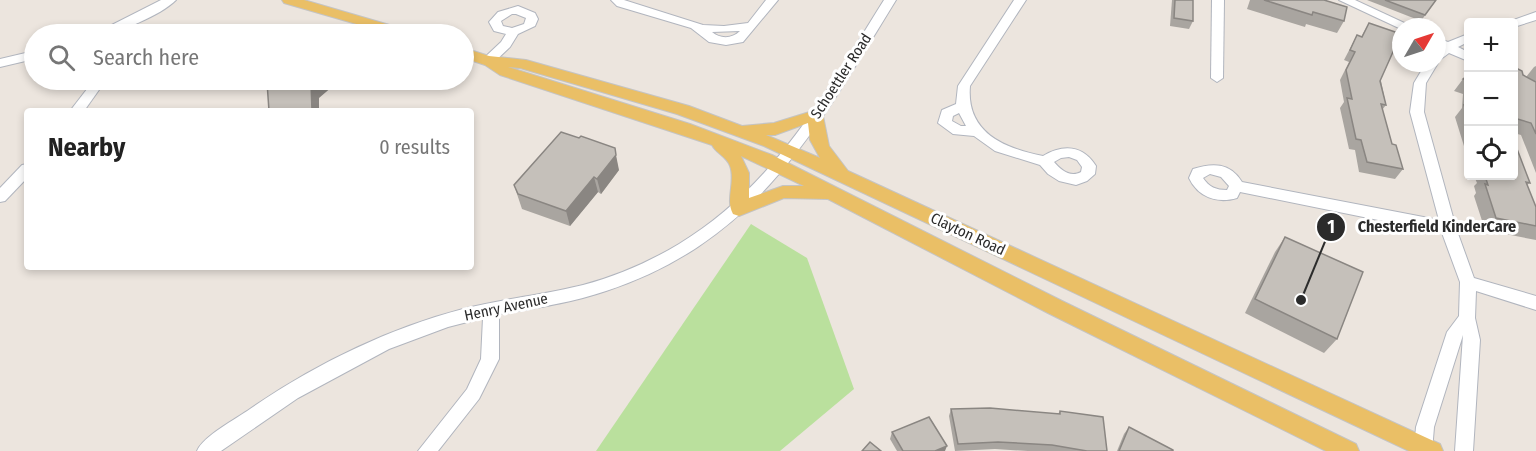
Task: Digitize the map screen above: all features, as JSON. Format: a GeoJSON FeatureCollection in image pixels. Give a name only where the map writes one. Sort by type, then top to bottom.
{"type":"FeatureCollection","features":[{"type":"Feature","properties":{"kind":"main road"},"geometry":{"type":"LineString","coordinates":[[289,0],[371,24]]}},
{"type":"Feature","properties":{"kind":"main road","name":"Clayton Road"},"geometry":{"type":"LineString","coordinates":[[474,56],[488,61],[505,72],[712,138],[845,176],[1426,450]]}},
{"type":"Feature","properties":{"kind":"main road","name":"Clayton Road"},"geometry":{"type":"LineString","coordinates":[[488,61],[521,63],[733,127],[787,159],[831,193],[1348,451]]}},
{"type":"Feature","properties":{"kind":"main road"},"geometry":{"type":"LineString","coordinates":[[733,127],[756,130],[775,129],[816,115],[816,138],[819,146],[845,176]]}},
{"type":"Feature","properties":{"kind":"main road"},"geometry":{"type":"LineString","coordinates":[[712,138],[732,153],[742,170],[739,209],[783,192],[831,193]]}},
{"type":"Feature","properties":{"kind":"main road"},"geometry":{"type":"LineString","coordinates":[[1291,423],[1328,451]]}},
{"type":"Feature","properties":{"kind":"street"},"geometry":{"type":"LineString","coordinates":[[125,24],[170,0]]}},
{"type":"Feature","properties":{"kind":"street"},"geometry":{"type":"LineString","coordinates":[[617,0],[621,4],[698,27],[724,30],[752,26],[772,0]]}},
{"type":"Feature","properties":{"kind":"street","name":"Schoettler Road"},"geometry":{"type":"LineString","coordinates":[[787,159],[890,0]]}},
{"type":"Feature","properties":{"kind":"street"},"geometry":{"type":"LineString","coordinates":[[1020,0],[964,86],[961,98],[962,107],[976,131],[1007,151],[1045,161]]}},
{"type":"Feature","properties":{"kind":"street"},"geometry":{"type":"LineString","coordinates":[[1217,78],[1218,0]]}},
{"type":"Feature","properties":{"kind":"street"},"geometry":{"type":"LineString","coordinates":[[1345,0],[1392,20]]}},
{"type":"Feature","properties":{"kind":"street"},"geometry":{"type":"LineString","coordinates":[[488,61],[506,44],[513,32],[529,26],[532,19],[524,11],[504,8],[497,18],[496,25],[502,31],[513,32]]}},
{"type":"Feature","properties":{"kind":"street"},"geometry":{"type":"LineString","coordinates":[[1518,22],[1536,16]]}},
{"type":"Feature","properties":{"kind":"street"},"geometry":{"type":"LineString","coordinates":[[1446,43],[1464,39]]}},
{"type":"Feature","properties":{"kind":"street"},"geometry":{"type":"LineString","coordinates":[[1446,46],[1464,55]]}},
{"type":"Feature","properties":{"kind":"street"},"geometry":{"type":"LineString","coordinates":[[0,63],[24,57]]}},
{"type":"Feature","properties":{"kind":"street"},"geometry":{"type":"LineString","coordinates":[[1427,72],[1420,83],[1417,112],[1448,228],[1468,282],[1467,318],[1472,340],[1464,451]]}},
{"type":"Feature","properties":{"kind":"street"},"geometry":{"type":"LineString","coordinates":[[79,108],[93,90]]}},
{"type":"Feature","properties":{"kind":"street"},"geometry":{"type":"LineString","coordinates":[[962,107],[947,113],[945,123],[958,131],[976,131]]}},
{"type":"Feature","properties":{"kind":"street","name":"Henry Avenue"},"geometry":{"type":"LineString","coordinates":[[206,451],[241,424],[338,365],[396,339],[447,321],[491,309],[581,292],[622,280],[690,245],[739,209],[787,159]]}},
{"type":"Feature","properties":{"kind":"street"},"geometry":{"type":"LineString","coordinates":[[0,197],[24,173]]}},
{"type":"Feature","properties":{"kind":"street"},"geometry":{"type":"LineString","coordinates":[[1236,186],[1448,228]]}},
{"type":"Feature","properties":{"kind":"street"},"geometry":{"type":"LineString","coordinates":[[1468,282],[1536,303]]}},
{"type":"Feature","properties":{"kind":"street"},"geometry":{"type":"LineString","coordinates":[[428,451],[473,394],[490,358],[491,309]]}},
{"type":"Feature","properties":{"kind":"street"},"geometry":{"type":"LineString","coordinates":[[1426,450],[1425,427],[1455,332],[1467,318]]}},
{"type":"Feature","properties":{"kind":"green space"},"geometry":{"type":"Polygon","coordinates":[[[751,224],[807,258],[854,389],[780,451],[596,451],[751,224]]]}},
{"type":"Feature","properties":{"kind":"building"},"geometry":{"type":"Polygon","coordinates":[[[1175,0],[1193,0],[1193,21],[1174,18],[1175,0]]]}},
{"type":"Feature","properties":{"kind":"building"},"geometry":{"type":"Polygon","coordinates":[[[1264,0],[1324,0],[1347,7],[1344,21],[1313,12],[1312,15],[1264,0]]]}},
{"type":"Feature","properties":{"kind":"building"},"geometry":{"type":"Polygon","coordinates":[[[1385,0],[1436,0],[1425,15],[1385,0]]]}},
{"type":"Feature","properties":{"kind":"building"},"geometry":{"type":"Polygon","coordinates":[[[1369,23],[1392,31],[1392,54],[1380,81],[1386,105],[1381,104],[1392,144],[1396,145],[1403,169],[1367,162],[1361,140],[1356,139],[1347,98],[1352,99],[1346,70],[1355,52],[1350,50],[1357,35],[1362,37],[1369,23]]]}},
{"type":"Feature","properties":{"kind":"building"},"geometry":{"type":"Polygon","coordinates":[[[1518,69],[1523,75],[1536,82],[1536,134],[1531,123],[1518,119],[1518,69]]]}},
{"type":"Feature","properties":{"kind":"building"},"geometry":{"type":"Polygon","coordinates":[[[268,90],[311,90],[312,108],[269,108],[268,90]]]}},
{"type":"Feature","properties":{"kind":"building"},"geometry":{"type":"Polygon","coordinates":[[[561,132],[579,138],[581,136],[615,148],[616,155],[597,179],[594,177],[566,211],[518,194],[514,185],[561,132]]]}},
{"type":"Feature","properties":{"kind":"building"},"geometry":{"type":"Polygon","coordinates":[[[1518,152],[1536,207],[1536,226],[1496,218],[1485,184],[1488,185],[1486,180],[1518,180],[1518,152]]]}},
{"type":"Feature","properties":{"kind":"building"},"geometry":{"type":"Polygon","coordinates":[[[1285,237],[1363,272],[1337,339],[1255,299],[1285,237]]]}},
{"type":"Feature","properties":{"kind":"building"},"geometry":{"type":"Polygon","coordinates":[[[990,408],[1060,414],[1060,411],[1103,417],[1107,451],[998,442],[958,444],[951,409],[990,408]]]}},
{"type":"Feature","properties":{"kind":"building"},"geometry":{"type":"Polygon","coordinates":[[[929,417],[947,446],[935,451],[903,451],[892,432],[929,417]]]}},
{"type":"Feature","properties":{"kind":"building"},"geometry":{"type":"Polygon","coordinates":[[[1129,427],[1173,450],[1173,451],[1119,451],[1129,427]]]}},
{"type":"Feature","properties":{"kind":"building"},"geometry":{"type":"Polygon","coordinates":[[[870,442],[881,451],[862,451],[870,442]]]}},
{"type":"Feature","properties":{"kind":"place","name":"Chesterfield KinderCare"},"geometry":{"type":"Point","coordinates":[1301,300]}}]}
